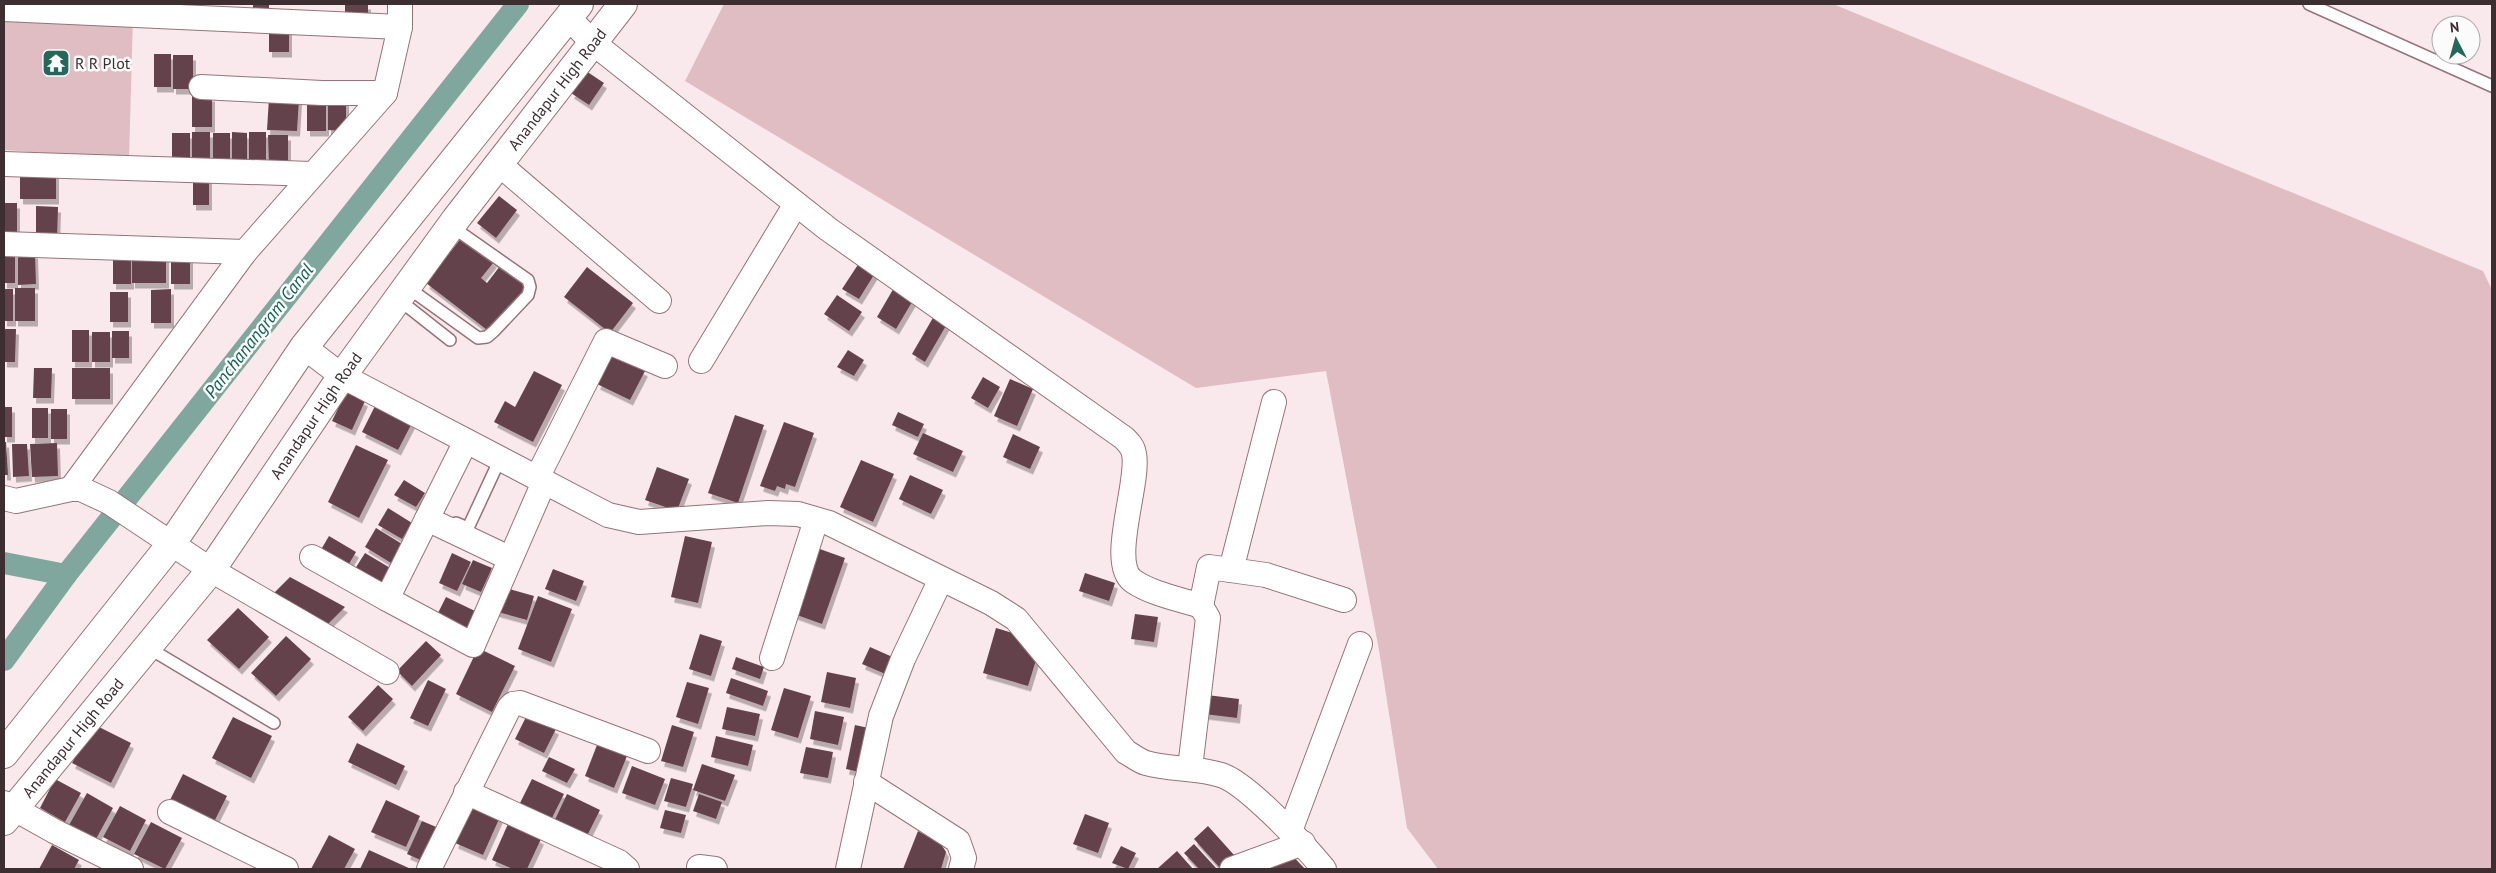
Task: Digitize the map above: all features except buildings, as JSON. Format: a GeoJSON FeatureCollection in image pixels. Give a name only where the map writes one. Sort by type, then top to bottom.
{"type":"FeatureCollection","features":[{"type":"Feature","properties":{"kind":"main road","name":"Anandapur High Road"},"geometry":{"type":"LineString","coordinates":[[7,811],[211,570],[342,376],[451,226],[623,4]]}},
{"type":"Feature","properties":{"kind":"main road"},"geometry":{"type":"LineString","coordinates":[[4,754],[172,543],[304,347],[573,10]]}},
{"type":"Feature","properties":{"kind":"street"},"geometry":{"type":"LineString","coordinates":[[71,489],[246,252],[312,174],[385,93],[400,27],[400,4]]}},
{"type":"Feature","properties":{"kind":"street"},"geometry":{"type":"LineString","coordinates":[[4,8],[400,27]]}},
{"type":"Feature","properties":{"kind":"street"},"geometry":{"type":"LineString","coordinates":[[573,10],[592,42],[828,229],[1124,438],[1132,446],[1134,467],[1122,563],[1131,580],[1157,592],[1201,606]]}},
{"type":"Feature","properties":{"kind":"street"},"geometry":{"type":"LineString","coordinates":[[200,87],[322,93],[385,93]]}},
{"type":"Feature","properties":{"kind":"street"},"geometry":{"type":"LineString","coordinates":[[4,164],[312,174]]}},
{"type":"Feature","properties":{"kind":"street"},"geometry":{"type":"LineString","coordinates":[[499,164],[659,300]]}},
{"type":"Feature","properties":{"kind":"street"},"geometry":{"type":"LineString","coordinates":[[701,362],[796,204]]}},
{"type":"Feature","properties":{"kind":"street"},"geometry":{"type":"LineString","coordinates":[[4,244],[246,252]]}},
{"type":"Feature","properties":{"kind":"street"},"geometry":{"type":"LineString","coordinates":[[312,557],[472,645],[504,550],[540,480],[606,341],[665,366]]}},
{"type":"Feature","properties":{"kind":"street"},"geometry":{"type":"LineString","coordinates":[[304,347],[342,376],[608,515],[639,522],[768,513],[798,514],[829,523],[991,603],[1016,619],[1126,752],[1144,762],[1190,768],[1223,775],[1250,795],[1296,837],[1324,869]]}},
{"type":"Feature","properties":{"kind":"street"},"geometry":{"type":"LineString","coordinates":[[1231,570],[1274,402]]}},
{"type":"Feature","properties":{"kind":"street"},"geometry":{"type":"LineString","coordinates":[[387,599],[436,518],[466,441]]}},
{"type":"Feature","properties":{"kind":"street"},"geometry":{"type":"LineString","coordinates":[[4,498],[16,501],[71,489],[81,490],[109,502],[211,570],[387,672]]}},
{"type":"Feature","properties":{"kind":"street"},"geometry":{"type":"LineString","coordinates":[[436,518],[504,550]]}},
{"type":"Feature","properties":{"kind":"street"},"geometry":{"type":"LineString","coordinates":[[772,658],[816,520]]}},
{"type":"Feature","properties":{"kind":"street"},"geometry":{"type":"LineString","coordinates":[[1190,768],[1208,618],[1201,606],[1209,567],[1266,575],[1344,600]]}},
{"type":"Feature","properties":{"kind":"street"},"geometry":{"type":"LineString","coordinates":[[848,869],[881,716],[903,659],[941,579]]}},
{"type":"Feature","properties":{"kind":"street"},"geometry":{"type":"LineString","coordinates":[[1232,869],[1296,837],[1360,644]]}},
{"type":"Feature","properties":{"kind":"street"},"geometry":{"type":"LineString","coordinates":[[429,869],[466,792],[509,708],[513,704],[520,703],[648,751]]}},
{"type":"Feature","properties":{"kind":"street"},"geometry":{"type":"LineString","coordinates":[[866,782],[958,841],[964,858],[961,869]]}},
{"type":"Feature","properties":{"kind":"street"},"geometry":{"type":"LineString","coordinates":[[466,792],[619,862],[627,869]]}},
{"type":"Feature","properties":{"kind":"street"},"geometry":{"type":"LineString","coordinates":[[7,811],[54,831],[131,869]]}},
{"type":"Feature","properties":{"kind":"street"},"geometry":{"type":"LineString","coordinates":[[170,812],[253,862],[286,869]]}},
{"type":"Feature","properties":{"kind":"lane"},"geometry":{"type":"LineString","coordinates":[[2309,4],[2492,86]]}},
{"type":"Feature","properties":{"kind":"lane"},"geometry":{"type":"LineString","coordinates":[[403,293],[478,338],[487,337],[494,331],[528,295],[530,287],[528,280],[451,226]]}},
{"type":"Feature","properties":{"kind":"lane"},"geometry":{"type":"LineString","coordinates":[[403,293],[450,340]]}},
{"type":"Feature","properties":{"kind":"lane"},"geometry":{"type":"LineString","coordinates":[[468,528],[500,459]]}},
{"type":"Feature","properties":{"kind":"lane"},"geometry":{"type":"LineString","coordinates":[[436,518],[468,528],[504,550]]}},
{"type":"Feature","properties":{"kind":"lane"},"geometry":{"type":"LineString","coordinates":[[147,647],[274,723]]}},
{"type":"Feature","properties":{"kind":"shaded area"},"geometry":{"type":"Polygon","coordinates":[[[724,4],[1833,4],[2483,271],[2492,290],[2492,869],[1438,869],[1407,828],[1379,650],[1326,371],[1196,388],[685,81],[724,4]]]}},
{"type":"Feature","properties":{"kind":"shaded area"},"geometry":{"type":"Polygon","coordinates":[[[4,13],[133,17],[129,159],[4,150],[4,13]]]}},
{"type":"Feature","properties":{"kind":"waterway","name":"Panchanangram Canal"},"geometry":{"type":"LineString","coordinates":[[4,660],[66,575],[518,4]]}},
{"type":"Feature","properties":{"kind":"waterway"},"geometry":{"type":"LineString","coordinates":[[4,563],[66,575]]}},
{"type":"Feature","properties":{"kind":"place","name":"R R Plot"},"geometry":{"type":"Point","coordinates":[56,63]}}]}
